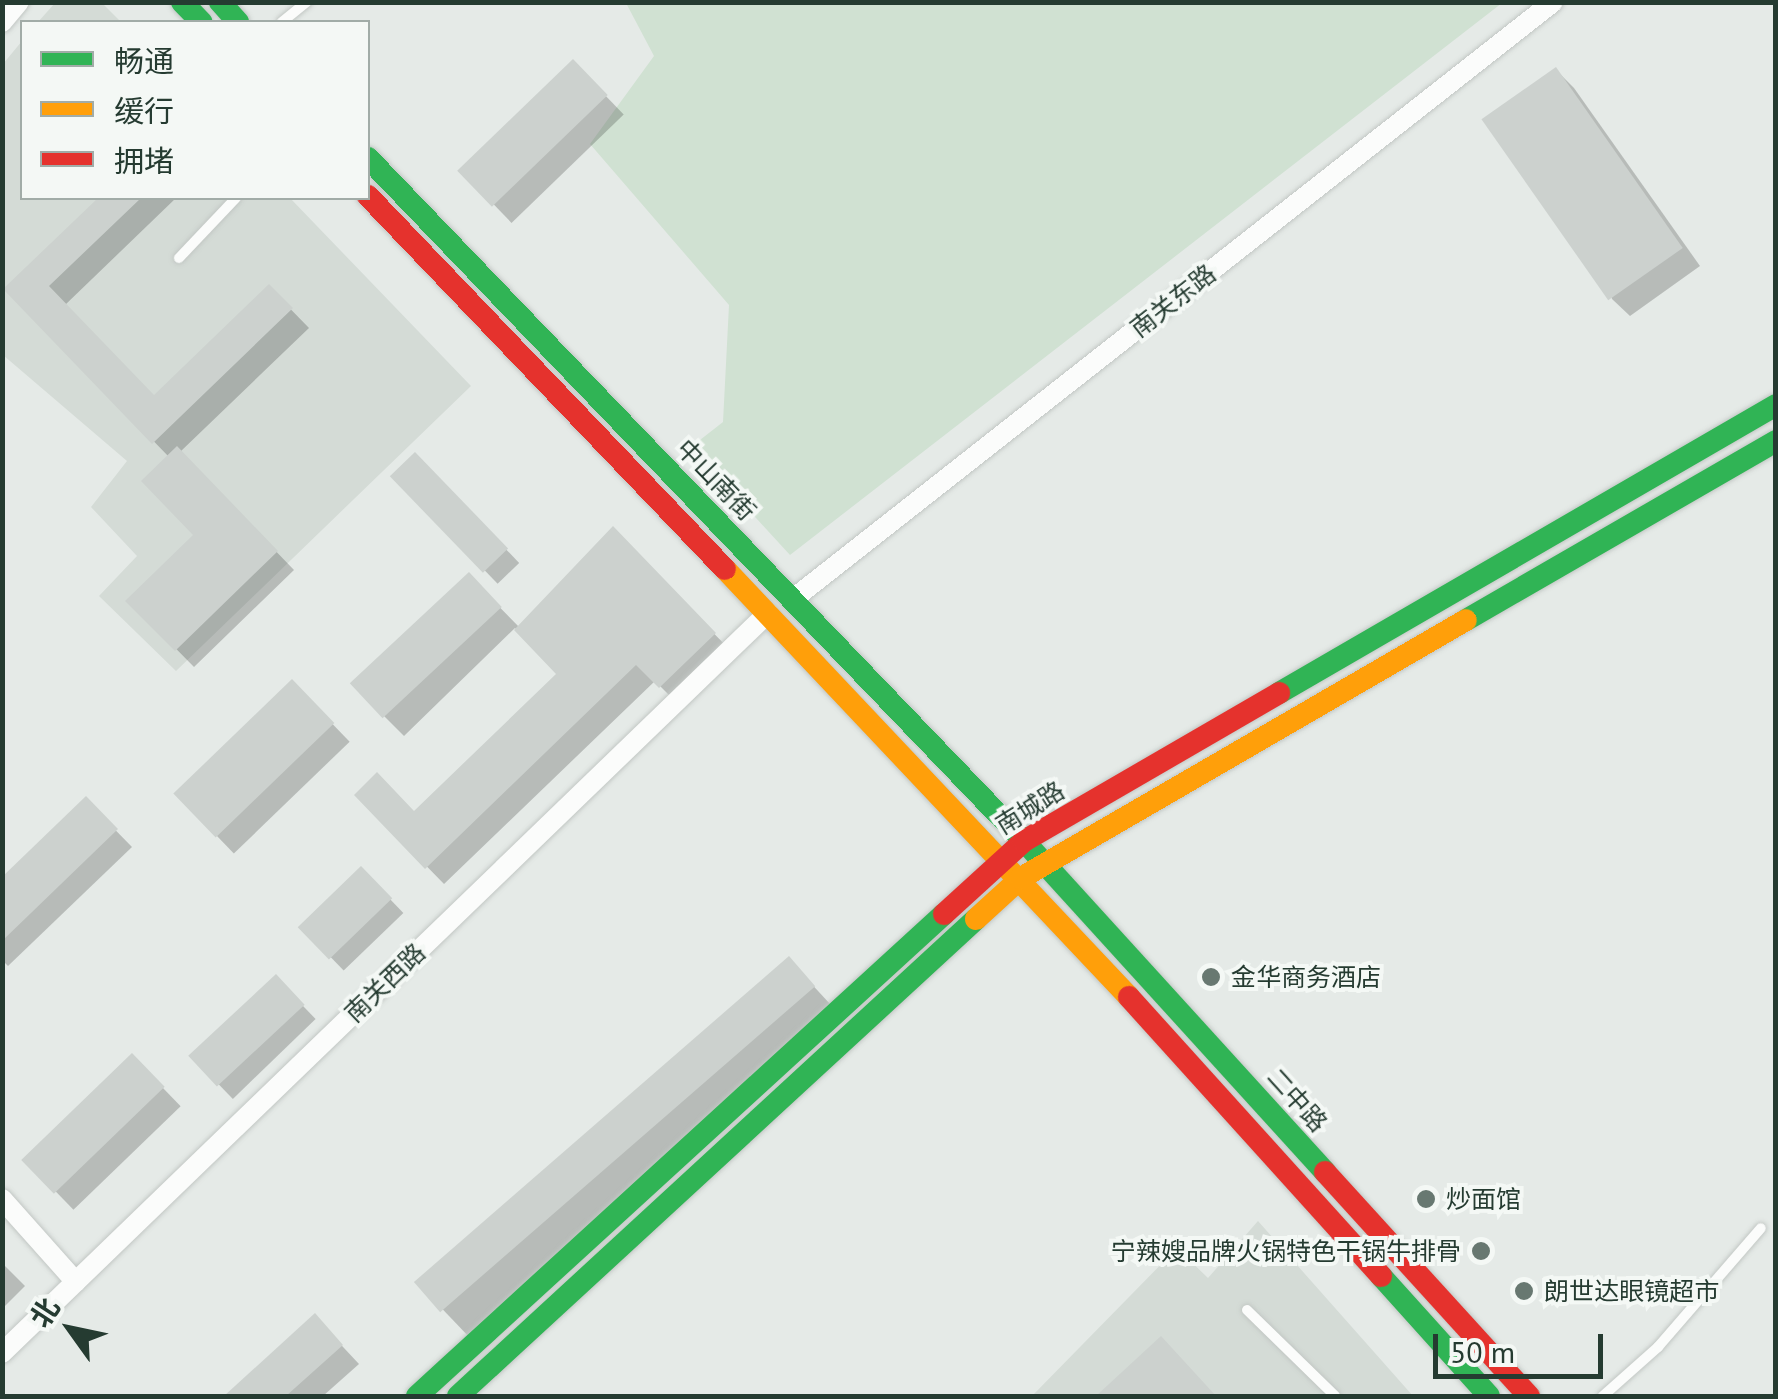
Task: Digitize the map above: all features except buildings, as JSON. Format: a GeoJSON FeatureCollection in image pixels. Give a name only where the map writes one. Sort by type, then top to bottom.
{"type":"FeatureCollection","features":[{"type":"Feature","properties":{"kind":"main road","name":"中山南街"},"geometry":{"type":"LineString","coordinates":[[370,160],[1024,841]]}},
{"type":"Feature","properties":{"kind":"main road"},"geometry":{"type":"LineString","coordinates":[[370,198],[1020,878],[1489,1396]]}},
{"type":"Feature","properties":{"kind":"main road","name":"南城路"},"geometry":{"type":"LineString","coordinates":[[416,1396],[1024,841],[1776,406]]}},
{"type":"Feature","properties":{"kind":"main road"},"geometry":{"type":"LineString","coordinates":[[458,1396],[1020,878],[1776,440]]}},
{"type":"Feature","properties":{"kind":"main road","name":"二中路"},"geometry":{"type":"LineString","coordinates":[[1024,841],[1529,1396]]}},
{"type":"Feature","properties":{"kind":"street"},"geometry":{"type":"LineString","coordinates":[[2,22],[19,2]]}},
{"type":"Feature","properties":{"kind":"street","name":"南关东路"},"geometry":{"type":"LineString","coordinates":[[792,599],[1553,2]]}},
{"type":"Feature","properties":{"kind":"street","name":"南关西路"},"geometry":{"type":"LineString","coordinates":[[2,1353],[768,613]]}},
{"type":"Feature","properties":{"kind":"street"},"geometry":{"type":"LineString","coordinates":[[2,1199],[76,1282]]}},
{"type":"Feature","properties":{"kind":"lane"},"geometry":{"type":"LineString","coordinates":[[284,20],[307,2]]}},
{"type":"Feature","properties":{"kind":"lane"},"geometry":{"type":"LineString","coordinates":[[179,258],[234,200]]}},
{"type":"Feature","properties":{"kind":"lane"},"geometry":{"type":"LineString","coordinates":[[1603,1396],[1658,1346],[1762,1228]]}},
{"type":"Feature","properties":{"kind":"lane"},"geometry":{"type":"LineString","coordinates":[[1248,1310],[1335,1396]]}},
{"type":"Feature","properties":{"kind":"shaded area"},"geometry":{"type":"Polygon","coordinates":[[[55,3],[102,3],[119,20],[40,20],[55,3]]]}},
{"type":"Feature","properties":{"kind":"shaded area"},"geometry":{"type":"Polygon","coordinates":[[[20,43],[20,200],[292,200],[471,386],[176,671],[99,596],[137,556],[91,507],[127,461],[3,355],[3,64],[20,43]]]}},
{"type":"Feature","properties":{"kind":"shaded area"},"geometry":{"type":"Polygon","coordinates":[[[1258,1221],[1413,1396],[1032,1396],[1177,1248],[1208,1278],[1258,1221]]]}},
{"type":"Feature","properties":{"kind":"green space"},"geometry":{"type":"Polygon","coordinates":[[[626,3],[1502,3],[790,555],[691,447],[723,422],[729,305],[590,144],[654,56],[626,3]]]}},
{"type":"Feature","properties":{"kind":"traffic: fast"},"geometry":{"type":"LineString","coordinates":[[182,2],[199,20]]}},
{"type":"Feature","properties":{"kind":"traffic: fast"},"geometry":{"type":"LineString","coordinates":[[220,2],[236,20]]}},
{"type":"Feature","properties":{"kind":"traffic: fast"},"geometry":{"type":"LineString","coordinates":[[370,160],[1024,841],[1325,1172]]}},
{"type":"Feature","properties":{"kind":"traffic: fast"},"geometry":{"type":"LineString","coordinates":[[1279,693],[1776,405]]}},
{"type":"Feature","properties":{"kind":"traffic: fast"},"geometry":{"type":"LineString","coordinates":[[1466,620],[1776,441]]}},
{"type":"Feature","properties":{"kind":"traffic: fast"},"geometry":{"type":"LineString","coordinates":[[417,1396],[944,914]]}},
{"type":"Feature","properties":{"kind":"traffic: fast"},"geometry":{"type":"LineString","coordinates":[[458,1396],[976,919]]}},
{"type":"Feature","properties":{"kind":"traffic: fast"},"geometry":{"type":"LineString","coordinates":[[1381,1276],[1489,1396]]}},
{"type":"Feature","properties":{"kind":"traffic: slow"},"geometry":{"type":"LineString","coordinates":[[725,569],[1129,997]]}},
{"type":"Feature","properties":{"kind":"traffic: slow"},"geometry":{"type":"LineString","coordinates":[[976,919],[1021,878],[1466,620]]}},
{"type":"Feature","properties":{"kind":"traffic: jam"},"geometry":{"type":"LineString","coordinates":[[370,198],[725,569]]}},
{"type":"Feature","properties":{"kind":"traffic: jam"},"geometry":{"type":"LineString","coordinates":[[944,914],[1024,841],[1279,693]]}},
{"type":"Feature","properties":{"kind":"traffic: jam"},"geometry":{"type":"LineString","coordinates":[[1129,997],[1381,1276]]}},
{"type":"Feature","properties":{"kind":"traffic: jam"},"geometry":{"type":"LineString","coordinates":[[1325,1172],[1529,1396]]}},
{"type":"Feature","properties":{"kind":"place","name":"金华商务酒店"},"geometry":{"type":"Point","coordinates":[1211,977]}},
{"type":"Feature","properties":{"kind":"place","name":"炒面馆"},"geometry":{"type":"Point","coordinates":[1426,1199]}},
{"type":"Feature","properties":{"kind":"place","name":"宁辣嫂品牌火锅特色干锅牛排骨"},"geometry":{"type":"Point","coordinates":[1481,1251]}},
{"type":"Feature","properties":{"kind":"place","name":"朗世达眼镜超市"},"geometry":{"type":"Point","coordinates":[1524,1291]}}]}
